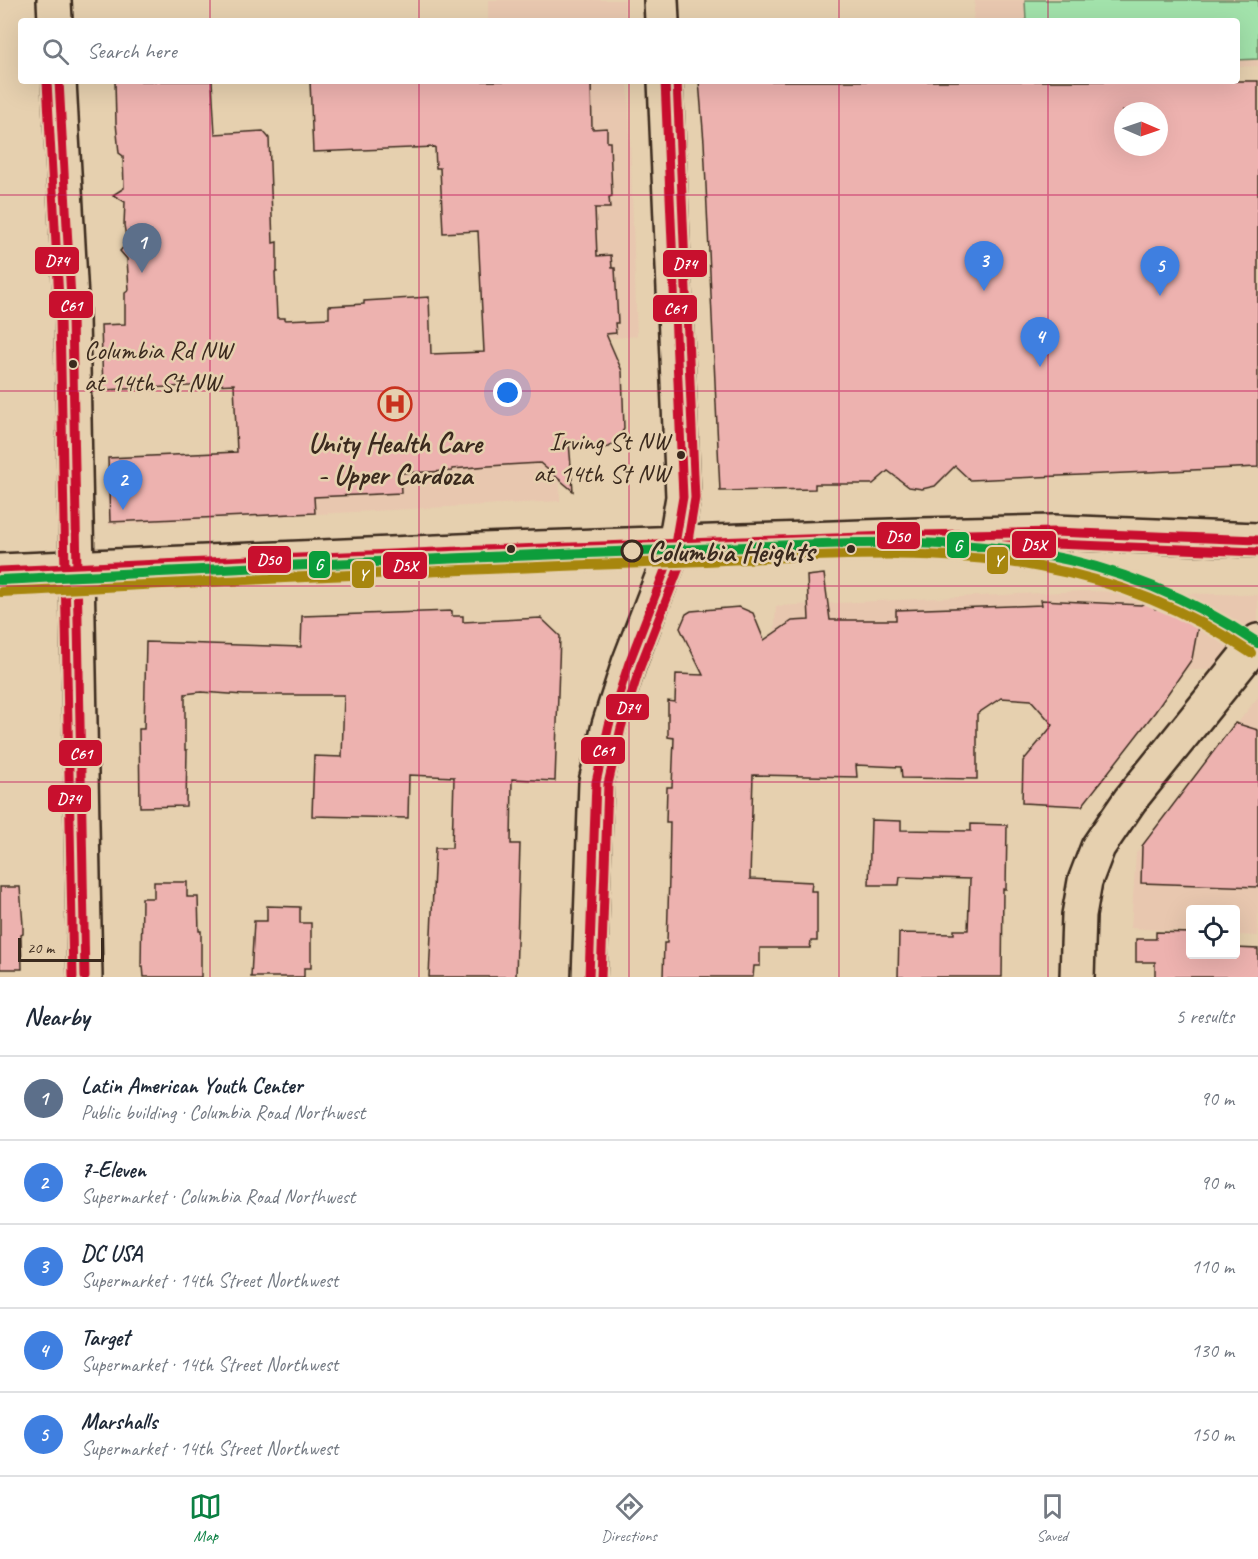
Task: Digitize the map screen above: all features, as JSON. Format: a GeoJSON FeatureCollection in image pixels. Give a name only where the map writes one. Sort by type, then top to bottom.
{"type":"FeatureCollection","features":[{"type":"Feature","properties":{"kind":"main road"},"geometry":{"type":"LineString","coordinates":[[54,0],[55,18]]}},
{"type":"Feature","properties":{"kind":"main road"},"geometry":{"type":"LineString","coordinates":[[661,0],[662,18]]}},
{"type":"Feature","properties":{"kind":"main road"},"geometry":{"type":"LineString","coordinates":[[59,84],[72,317],[85,977]]}},
{"type":"Feature","properties":{"kind":"main road"},"geometry":{"type":"LineString","coordinates":[[590,977],[596,782],[609,725],[629,663],[675,544],[683,497],[665,84]]}},
{"type":"Feature","properties":{"kind":"main road"},"geometry":{"type":"LineString","coordinates":[[0,571],[675,544],[1054,532],[1258,540]]}},
{"type":"Feature","properties":{"kind":"main road"},"geometry":{"type":"LineString","coordinates":[[1077,977],[1079,915],[1085,881],[1098,847],[1130,800],[1258,640]]}},
{"type":"Feature","properties":{"kind":"shaded area"},"geometry":{"type":"Polygon","coordinates":[[[488,0],[625,0],[626,18],[488,18],[488,0]]]}},
{"type":"Feature","properties":{"kind":"shaded area"},"geometry":{"type":"Polygon","coordinates":[[[975,0],[1258,0],[1258,66],[1240,67],[1240,18],[973,18],[975,0]]]}},
{"type":"Feature","properties":{"kind":"shaded area"},"geometry":{"type":"Polygon","coordinates":[[[490,84],[628,84],[637,336],[557,343],[560,501],[109,525],[105,478],[499,447],[490,84]]]}},
{"type":"Feature","properties":{"kind":"shaded area"},"geometry":{"type":"Polygon","coordinates":[[[1083,591],[1258,595],[1258,670],[772,669],[776,606],[1083,591]]]}},
{"type":"Feature","properties":{"kind":"shaded area"},"geometry":{"type":"Polygon","coordinates":[[[1258,697],[1258,936],[1240,935],[1240,905],[1186,905],[1186,932],[1131,928],[1136,853],[1258,697]]]}},
{"type":"Feature","properties":{"kind":"green space"},"geometry":{"type":"Polygon","coordinates":[[[1025,0],[1258,0],[1258,59],[1240,60],[1240,18],[1026,18],[1025,0]]]}},
{"type":"Feature","properties":{"kind":"building"},"geometry":{"type":"Polygon","coordinates":[[[1240,81],[1258,81],[1258,467],[970,480],[955,466],[935,486],[922,489],[909,487],[888,471],[873,484],[815,484],[815,489],[720,491],[699,84],[1240,84],[1240,81]]]}},
{"type":"Feature","properties":{"kind":"building"},"geometry":{"type":"Polygon","coordinates":[[[115,84],[212,84],[215,134],[263,131],[269,138],[273,243],[277,242],[277,272],[275,272],[277,318],[285,318],[285,320],[329,318],[329,306],[364,304],[364,301],[429,297],[431,354],[484,352],[478,231],[443,233],[440,168],[436,168],[435,147],[313,152],[310,84],[591,84],[592,129],[607,128],[607,142],[610,142],[612,196],[609,197],[610,208],[595,208],[597,256],[611,255],[612,268],[615,268],[618,323],[615,323],[616,333],[606,334],[622,371],[624,429],[609,447],[596,449],[569,442],[573,491],[540,463],[489,466],[452,469],[452,471],[400,473],[401,493],[314,497],[315,513],[110,522],[108,458],[237,452],[234,384],[103,390],[101,325],[125,324],[125,293],[129,290],[127,259],[120,251],[127,243],[124,225],[125,202],[113,195],[124,188],[123,156],[119,153],[115,84]]]}},
{"type":"Feature","properties":{"kind":"building"},"geometry":{"type":"Polygon","coordinates":[[[824,574],[830,620],[896,620],[896,610],[1042,605],[1041,600],[1141,605],[1148,601],[1155,609],[1178,609],[1198,626],[1192,659],[1155,712],[1082,806],[1022,803],[1023,761],[1053,725],[1031,700],[1001,698],[977,714],[977,779],[902,778],[901,767],[856,765],[857,777],[753,775],[750,879],[812,882],[811,891],[817,891],[817,941],[811,941],[810,948],[760,948],[760,966],[754,966],[753,977],[663,977],[664,943],[667,943],[669,877],[670,822],[666,822],[667,787],[672,787],[674,738],[668,737],[668,701],[675,702],[676,674],[703,675],[680,628],[686,614],[691,611],[739,607],[753,613],[764,640],[792,621],[809,620],[807,576],[824,574]]]}},
{"type":"Feature","properties":{"kind":"building"},"geometry":{"type":"Polygon","coordinates":[[[452,611],[452,616],[463,616],[463,622],[541,618],[560,636],[555,781],[512,779],[511,844],[520,844],[516,977],[429,977],[435,848],[452,848],[454,777],[409,775],[408,818],[312,816],[314,756],[342,757],[344,695],[244,695],[201,692],[185,694],[186,806],[140,807],[139,729],[144,729],[146,642],[301,647],[302,616],[452,611]]]}},
{"type":"Feature","properties":{"kind":"building"},"geometry":{"type":"Polygon","coordinates":[[[1235,723],[1258,730],[1258,887],[1141,883],[1142,846],[1235,723]]]}},
{"type":"Feature","properties":{"kind":"building"},"geometry":{"type":"Polygon","coordinates":[[[871,820],[901,821],[901,830],[971,831],[971,824],[1007,825],[1006,889],[1003,889],[1002,977],[898,977],[899,933],[954,934],[954,930],[968,930],[970,879],[900,877],[899,885],[869,885],[871,820]]]}},
{"type":"Feature","properties":{"kind":"building"},"geometry":{"type":"Polygon","coordinates":[[[154,882],[187,882],[187,897],[198,897],[201,977],[144,977],[143,966],[141,966],[142,898],[154,898],[154,882]]]}},
{"type":"Feature","properties":{"kind":"building"},"geometry":{"type":"Polygon","coordinates":[[[0,887],[20,887],[23,925],[22,969],[0,969],[0,887]]]}},
{"type":"Feature","properties":{"kind":"building"},"geometry":{"type":"Polygon","coordinates":[[[267,906],[300,907],[300,923],[311,923],[311,968],[304,968],[304,977],[251,977],[254,921],[267,921],[267,906]]]}},
{"type":"Feature","properties":{"kind":"building"},"geometry":{"type":"Polygon","coordinates":[[[1156,932],[1186,933],[1186,959],[1240,959],[1240,948],[1258,949],[1258,977],[1155,977],[1155,962],[1136,962],[1136,939],[1156,939],[1156,932]]]}},
{"type":"Feature","properties":{"kind":"transit line","name":"D74"},"geometry":{"type":"LineString","coordinates":[[47,84],[60,317],[73,977]]}},
{"type":"Feature","properties":{"kind":"transit line","name":"C61"},"geometry":{"type":"LineString","coordinates":[[59,84],[72,317],[85,977]]}},
{"type":"Feature","properties":{"kind":"transit line","name":"C61"},"geometry":{"type":"LineString","coordinates":[[589,977],[596,782],[609,725],[629,663],[675,544],[683,497],[665,84]]}},
{"type":"Feature","properties":{"kind":"transit line","name":"D74"},"geometry":{"type":"LineString","coordinates":[[601,977],[608,784],[621,728],[640,667],[687,547],[695,498],[677,84]]}},
{"type":"Feature","properties":{"kind":"transit line","name":"D50"},"geometry":{"type":"LineString","coordinates":[[0,571],[483,550],[920,535],[1054,532],[1258,540]]}},
{"type":"Feature","properties":{"kind":"transit line","name":"G"},"geometry":{"type":"LineString","coordinates":[[0,580],[811,544],[949,544],[1040,554],[1098,567],[1180,599],[1207,612],[1258,643]]}},
{"type":"Feature","properties":{"kind":"transit line","name":"D5X"},"geometry":{"type":"LineString","coordinates":[[1,583],[483,562],[920,547],[1054,544],[1258,552]]}},
{"type":"Feature","properties":{"kind":"transit line","name":"Y"},"geometry":{"type":"LineString","coordinates":[[1,592],[813,556],[951,556],[1040,567],[1096,580],[1176,610],[1251,653]]}},
{"type":"Feature","properties":{"kind":"place","name":"Latin American Youth Center"},"geometry":{"type":"Point","coordinates":[142,273]}},
{"type":"Feature","properties":{"kind":"place","name":"DC USA"},"geometry":{"type":"Point","coordinates":[984,291]}},
{"type":"Feature","properties":{"kind":"place","name":"Marshalls"},"geometry":{"type":"Point","coordinates":[1160,296]}},
{"type":"Feature","properties":{"kind":"place","name":"Columbia Rd NW at 14th St NW"},"geometry":{"type":"Point","coordinates":[73,364]}},
{"type":"Feature","properties":{"kind":"place","name":"Target"},"geometry":{"type":"Point","coordinates":[1040,367]}},
{"type":"Feature","properties":{"kind":"place","name":"Unity Health Care - Upper Cardoza"},"geometry":{"type":"Point","coordinates":[395,404]}},
{"type":"Feature","properties":{"kind":"place","name":"Irving St NW at 14th St NW"},"geometry":{"type":"Point","coordinates":[681,455]}},
{"type":"Feature","properties":{"kind":"place","name":"7-Eleven"},"geometry":{"type":"Point","coordinates":[123,510]}},
{"type":"Feature","properties":{"kind":"place","name":"Columbia Heights"},"geometry":{"type":"Point","coordinates":[632,551]}}]}
